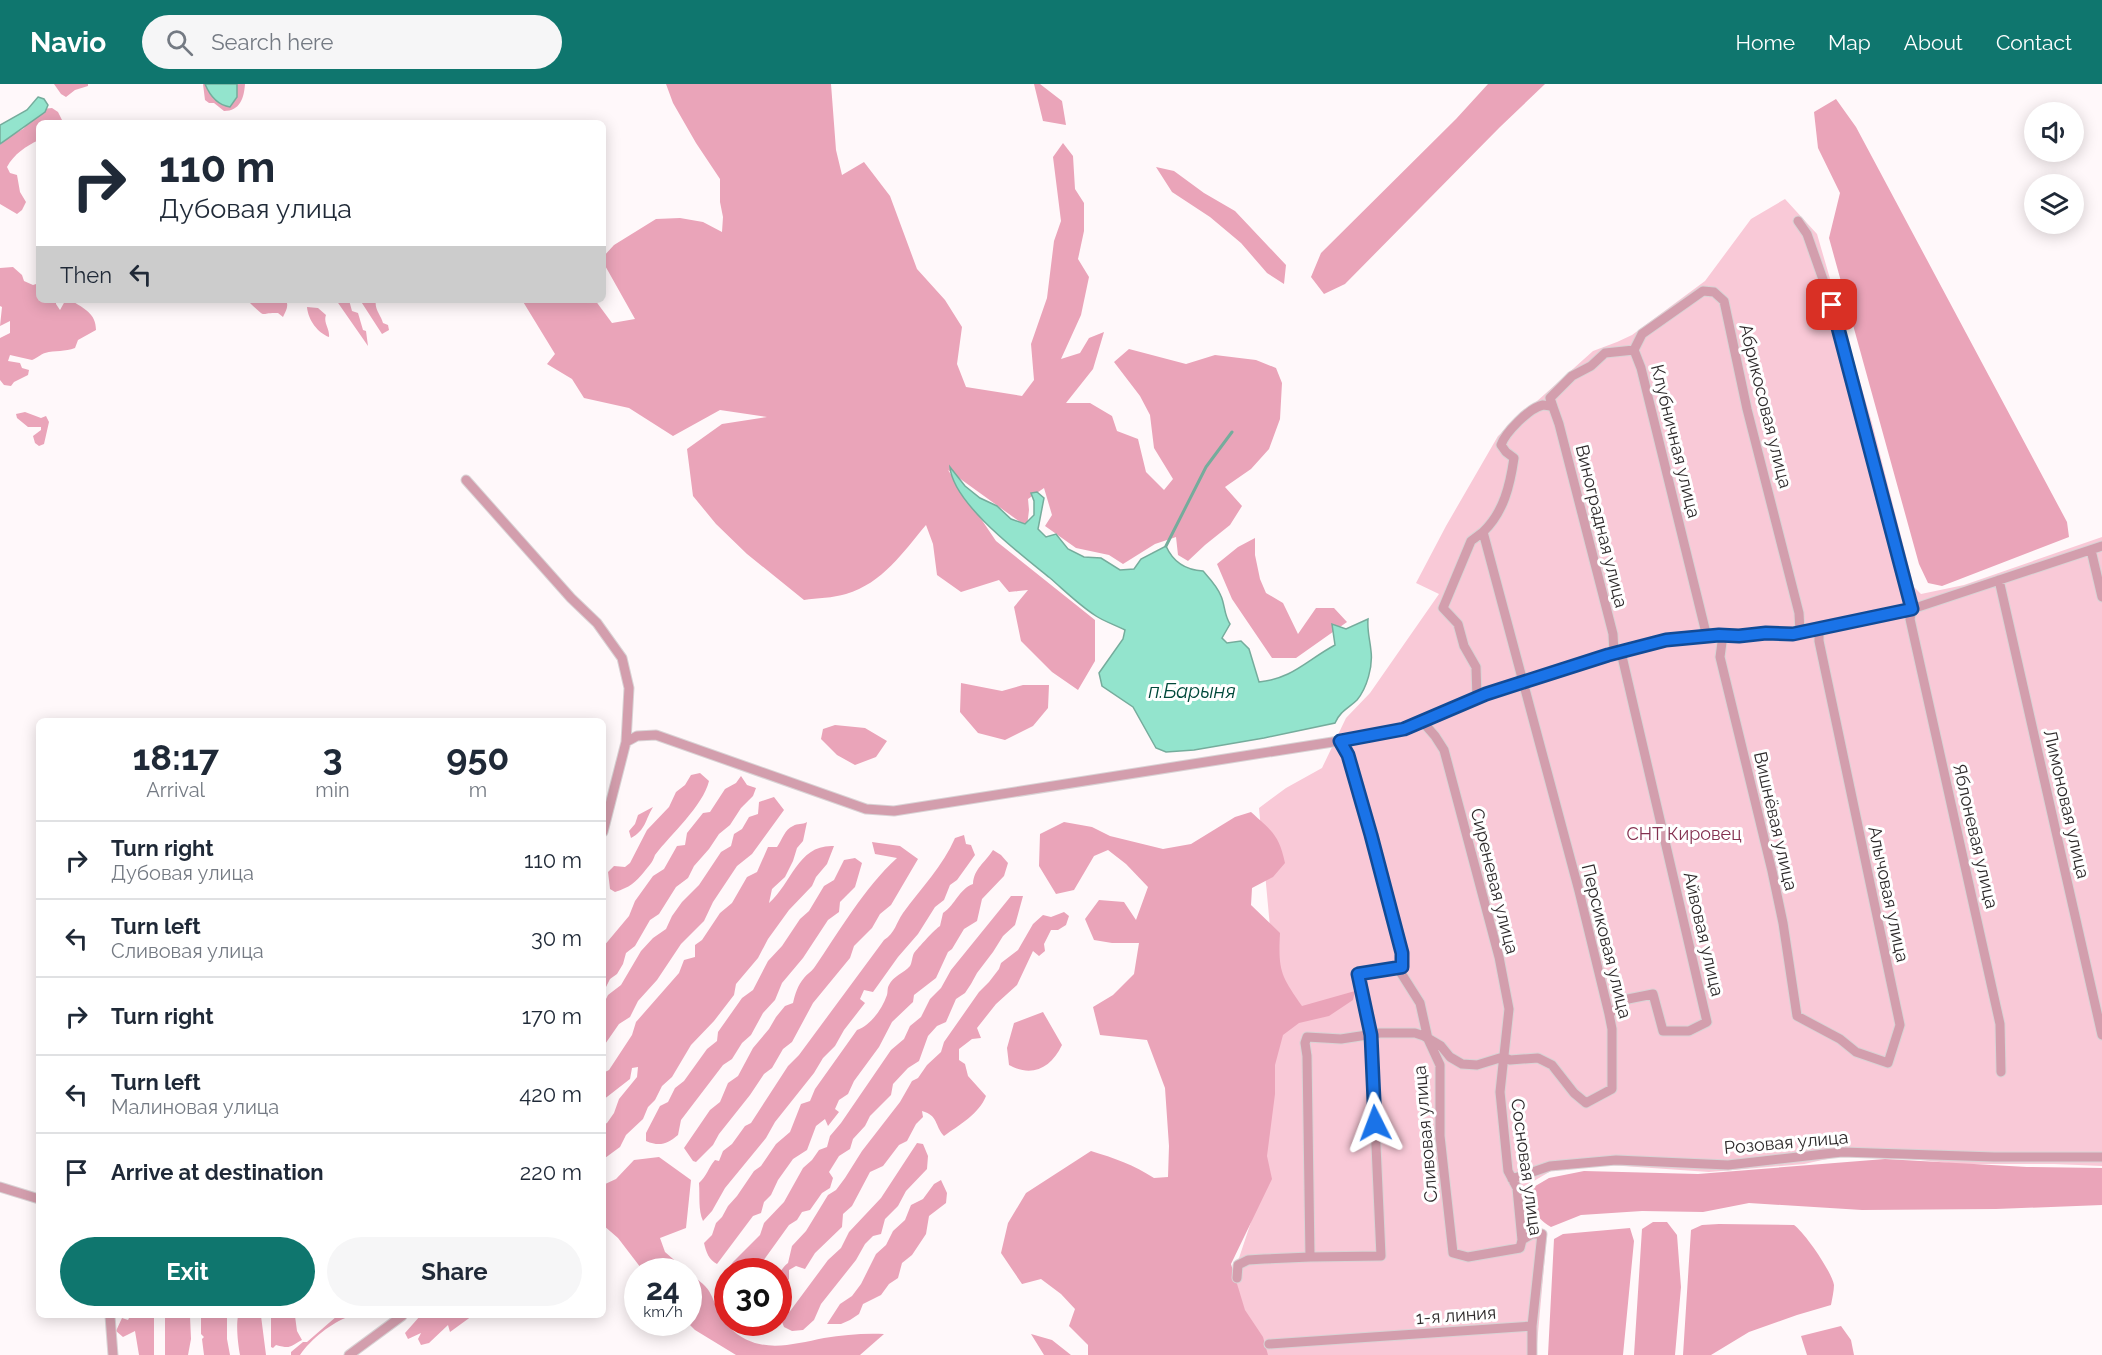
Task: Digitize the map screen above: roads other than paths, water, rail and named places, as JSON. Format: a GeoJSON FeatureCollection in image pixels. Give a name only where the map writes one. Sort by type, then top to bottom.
{"type":"FeatureCollection","features":[{"type":"Feature","properties":{"kind":"street","name":"Яблоневая улица"},"geometry":{"type":"LineString","coordinates":[[1798,221],[1807,234],[1832,305],[1912,609],[1910,619],[2000,1024],[2001,1072]]}},
{"type":"Feature","properties":{"kind":"street","name":"Абрикосовая улица"},"geometry":{"type":"LineString","coordinates":[[1634,350],[1642,334],[1703,291],[1714,292],[1724,301],[1747,409],[1799,613],[1800,632]]}},
{"type":"Feature","properties":{"kind":"street","name":"Клубничная улица"},"geometry":{"type":"LineString","coordinates":[[1552,407],[1550,398],[1555,392],[1572,376],[1591,366],[1605,353],[1634,350],[1641,368],[1707,637]]}},
{"type":"Feature","properties":{"kind":"street"},"geometry":{"type":"LineString","coordinates":[[1477,698],[1476,667],[1464,646],[1458,624],[1443,608],[1472,541],[1491,525],[1502,507],[1511,478],[1514,458],[1501,445],[1503,437],[1530,411],[1544,405],[1552,407]]}},
{"type":"Feature","properties":{"kind":"street","name":"Виноградная улица"},"geometry":{"type":"LineString","coordinates":[[1552,407],[1559,424],[1618,653]]}},
{"type":"Feature","properties":{"kind":"street"},"geometry":{"type":"LineString","coordinates":[[466,480],[597,623],[622,658],[629,688],[626,742],[606,820]]}},
{"type":"Feature","properties":{"kind":"street","name":"Персиковая улица"},"geometry":{"type":"LineString","coordinates":[[1310,1257],[1305,1043],[1307,1037],[1341,1039],[1415,1033],[1442,1046],[1450,1057],[1462,1064],[1477,1065],[1503,1058],[1510,1060],[1538,1058],[1552,1065],[1574,1093],[1586,1103],[1612,1089],[1612,1029],[1609,1014],[1484,532]]}},
{"type":"Feature","properties":{"kind":"street"},"geometry":{"type":"LineString","coordinates":[[626,742],[637,736],[656,735],[866,809],[894,811],[1404,729],[1477,698],[1524,682],[1666,640],[1723,635],[1793,634],[1820,629],[1912,609],[2102,546]]}},
{"type":"Feature","properties":{"kind":"street"},"geometry":{"type":"LineString","coordinates":[[2091,550],[2102,597]]}},
{"type":"Feature","properties":{"kind":"street","name":"Лимоновая улица"},"geometry":{"type":"LineString","coordinates":[[2000,580],[2102,1035]]}},
{"type":"Feature","properties":{"kind":"street","name":"Алычовая улица"},"geometry":{"type":"LineString","coordinates":[[1797,1016],[1840,1039],[1856,1052],[1888,1063],[1900,1025],[1819,640],[1820,629]]}},
{"type":"Feature","properties":{"kind":"street","name":"Вишнёвая улица"},"geometry":{"type":"LineString","coordinates":[[1723,635],[1720,657],[1772,871],[1783,923],[1797,1016]]}},
{"type":"Feature","properties":{"kind":"street","name":"Айвовая улица"},"geometry":{"type":"LineString","coordinates":[[1609,1014],[1628,999],[1653,994],[1663,1030],[1689,1031],[1707,1022],[1618,653]]}},
{"type":"Feature","properties":{"kind":"street","name":"Сиреневая улица"},"geometry":{"type":"LineString","coordinates":[[1422,721],[1444,750],[1499,957],[1509,1009],[1503,1058]]}},
{"type":"Feature","properties":{"kind":"street","name":"Сливовая улица"},"geometry":{"type":"LineString","coordinates":[[1340,741],[1348,755],[1371,835],[1402,953],[1401,973],[1420,1003],[1428,1039],[1440,1065],[1440,1136],[1453,1253]]}},
{"type":"Feature","properties":{"kind":"street"},"geometry":{"type":"LineString","coordinates":[[1237,1278],[1238,1265],[1248,1260],[1381,1256],[1371,1035],[1358,974],[1402,967]]}},
{"type":"Feature","properties":{"kind":"street","name":"Сосновая улица"},"geometry":{"type":"LineString","coordinates":[[1453,1253],[1468,1257],[1520,1248],[1522,1240],[1517,1188],[1508,1171],[1500,1092],[1503,1058]]}},
{"type":"Feature","properties":{"kind":"street","name":"Розовая улица"},"geometry":{"type":"LineString","coordinates":[[1512,1179],[1550,1166],[1616,1160],[1728,1165],[1842,1152],[1994,1157],[2102,1157]]}},
{"type":"Feature","properties":{"kind":"street"},"geometry":{"type":"LineString","coordinates":[[0,1187],[36,1198]]}},
{"type":"Feature","properties":{"kind":"street"},"geometry":{"type":"LineString","coordinates":[[1522,1240],[1532,1234],[1542,1234],[1532,1326],[1532,1355]]}},
{"type":"Feature","properties":{"kind":"street"},"geometry":{"type":"LineString","coordinates":[[110,1318],[113,1355]]}},
{"type":"Feature","properties":{"kind":"street"},"geometry":{"type":"LineString","coordinates":[[349,1355],[399,1318]]}},
{"type":"Feature","properties":{"kind":"street","name":"1-я линия"},"geometry":{"type":"LineString","coordinates":[[1269,1344],[1532,1326]]}},
{"type":"Feature","properties":{"kind":"water"},"geometry":{"type":"Polygon","coordinates":[[[205,84],[237,84],[237,97],[230,107],[225,106],[214,99],[205,84]]]}},
{"type":"Feature","properties":{"kind":"water"},"geometry":{"type":"Polygon","coordinates":[[[38,97],[44,99],[48,105],[45,112],[0,144],[0,125],[27,110],[38,97]]]}},
{"type":"Feature","properties":{"kind":"water","name":"п.Барыня"},"geometry":{"type":"Polygon","coordinates":[[[950,467],[965,486],[980,498],[997,506],[1011,519],[1025,524],[1034,515],[1034,501],[1031,493],[1037,492],[1044,498],[1038,529],[1046,537],[1056,534],[1068,549],[1084,557],[1101,558],[1120,570],[1134,569],[1141,559],[1166,546],[1172,557],[1180,564],[1203,571],[1219,592],[1230,624],[1222,638],[1227,643],[1241,641],[1249,649],[1259,682],[1290,673],[1335,645],[1332,624],[1346,629],[1368,619],[1371,663],[1364,689],[1357,700],[1342,713],[1335,723],[1194,750],[1166,752],[1156,748],[1133,707],[1102,686],[1099,673],[1123,639],[1125,630],[1099,618],[1084,607],[1007,543],[963,497],[954,481],[950,467]]]}},
{"type":"Feature","properties":{"kind":"waterway"},"geometry":{"type":"LineString","coordinates":[[1166,546],[1206,467],[1232,432]]}},
{"type":"Feature","properties":{"kind":"park label","name":"СНТ Кировец"},"geometry":{"type":"Point","coordinates":[1684,833]}}]}
